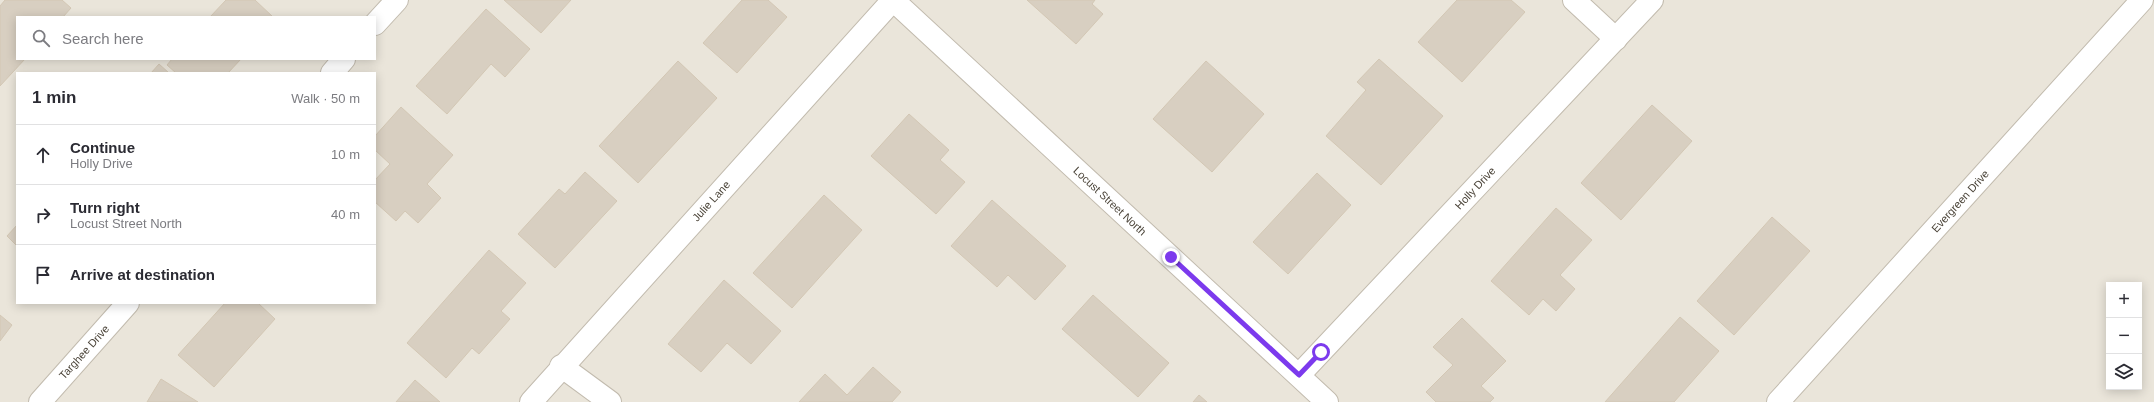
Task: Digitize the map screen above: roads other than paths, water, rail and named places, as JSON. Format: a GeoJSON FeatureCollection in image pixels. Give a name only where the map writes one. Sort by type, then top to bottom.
{"type":"FeatureCollection","features":[{"type":"Feature","properties":{"kind":"street"},"geometry":{"type":"LineString","coordinates":[[376,23],[397,0]]}},
{"type":"Feature","properties":{"kind":"street","name":"Julie Lane"},"geometry":{"type":"LineString","coordinates":[[531,402],[893,0]]}},
{"type":"Feature","properties":{"kind":"street","name":"Locust Street North"},"geometry":{"type":"LineString","coordinates":[[893,0],[1327,402]]}},
{"type":"Feature","properties":{"kind":"street"},"geometry":{"type":"LineString","coordinates":[[1574,0],[1616,39]]}},
{"type":"Feature","properties":{"kind":"street","name":"Holly Drive"},"geometry":{"type":"LineString","coordinates":[[1299,375],[1652,0]]}},
{"type":"Feature","properties":{"kind":"street","name":"Evergreen Drive"},"geometry":{"type":"LineString","coordinates":[[1778,402],[2142,0]]}},
{"type":"Feature","properties":{"kind":"street"},"geometry":{"type":"LineString","coordinates":[[333,72],[343,60]]}},
{"type":"Feature","properties":{"kind":"street","name":"Targhee Drive"},"geometry":{"type":"LineString","coordinates":[[40,402],[127,304]]}},
{"type":"Feature","properties":{"kind":"street"},"geometry":{"type":"LineString","coordinates":[[562,366],[610,402]]}}]}
